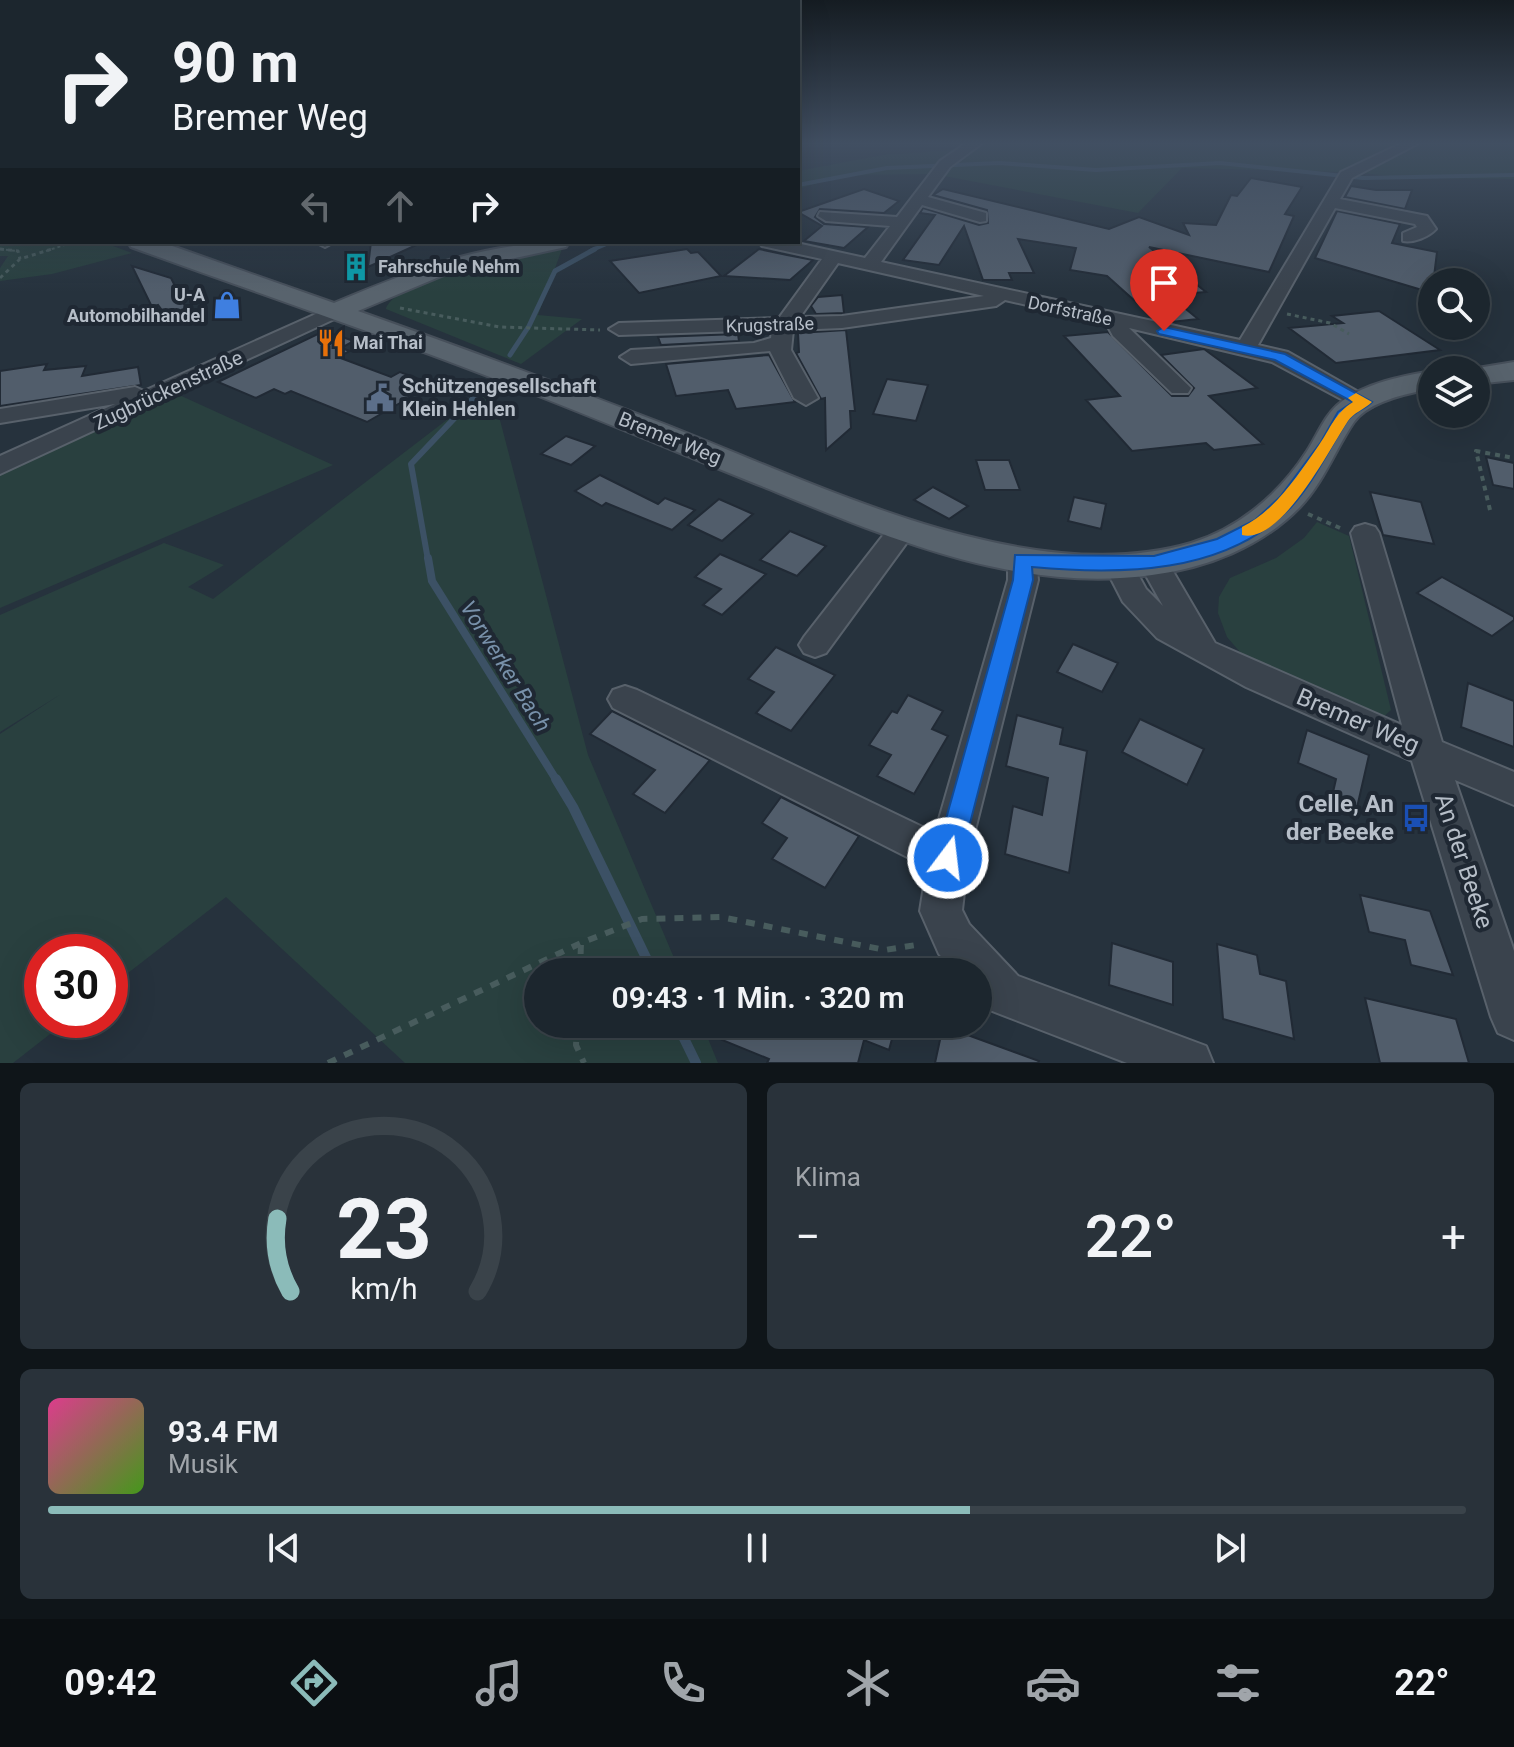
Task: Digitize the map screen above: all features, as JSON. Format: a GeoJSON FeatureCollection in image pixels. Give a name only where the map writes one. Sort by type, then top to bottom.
{"type":"FeatureCollection","features":[{"type":"Feature","properties":{"kind":"main road","name":"Bremer Weg"},"geometry":{"type":"LineString","coordinates":[[145,244],[512,375],[902,530],[962,549],[1022,559],[1137,564]]}},
{"type":"Feature","properties":{"kind":"main road"},"geometry":{"type":"LineString","coordinates":[[336,311],[444,266],[548,244]]}},
{"type":"Feature","properties":{"kind":"main road"},"geometry":{"type":"LineString","coordinates":[[1490,374],[1514,371]]}},
{"type":"Feature","properties":{"kind":"main road"},"geometry":{"type":"LineString","coordinates":[[1137,564],[1183,557],[1224,543],[1262,524],[1284,503],[1329,443],[1343,415],[1398,387],[1418,383]]}},
{"type":"Feature","properties":{"kind":"street"},"geometry":{"type":"LineString","coordinates":[[869,265],[923,194]]}},
{"type":"Feature","properties":{"kind":"street"},"geometry":{"type":"LineString","coordinates":[[1246,348],[1334,194]]}},
{"type":"Feature","properties":{"kind":"street"},"geometry":{"type":"LineString","coordinates":[[919,199],[980,217]]}},
{"type":"Feature","properties":{"kind":"street"},"geometry":{"type":"LineString","coordinates":[[1329,202],[1421,220],[1427,229],[1409,237]]}},
{"type":"Feature","properties":{"kind":"street"},"geometry":{"type":"LineString","coordinates":[[826,216],[902,222]]}},
{"type":"Feature","properties":{"kind":"street","name":"Dorfstraße"},"geometry":{"type":"LineString","coordinates":[[777,244],[1280,357],[1364,402]]}},
{"type":"Feature","properties":{"kind":"street"},"geometry":{"type":"LineString","coordinates":[[806,398],[780,350],[782,334],[833,257]]}},
{"type":"Feature","properties":{"kind":"street"},"geometry":{"type":"LineString","coordinates":[[912,275],[925,298],[922,312]]}},
{"type":"Feature","properties":{"kind":"street","name":"Krugstraße"},"geometry":{"type":"LineString","coordinates":[[619,329],[782,334],[1009,298]]}},
{"type":"Feature","properties":{"kind":"street","name":"Zugbrückenstraße"},"geometry":{"type":"LineString","coordinates":[[0,466],[175,388],[336,311]]}},
{"type":"Feature","properties":{"kind":"street"},"geometry":{"type":"LineString","coordinates":[[1115,321],[1120,332],[1180,388]]}},
{"type":"Feature","properties":{"kind":"street"},"geometry":{"type":"LineString","coordinates":[[631,357],[754,349],[782,334]]}},
{"type":"Feature","properties":{"kind":"street"},"geometry":{"type":"LineString","coordinates":[[0,416],[175,388]]}},
{"type":"Feature","properties":{"kind":"street"},"geometry":{"type":"LineString","coordinates":[[815,645],[902,530]]}},
{"type":"Feature","properties":{"kind":"street"},"geometry":{"type":"LineString","coordinates":[[1366,537],[1427,751]]}},
{"type":"Feature","properties":{"kind":"street"},"geometry":{"type":"LineString","coordinates":[[1022,559],[1023,580],[948,858],[941,911],[954,939],[1003,993],[1189,1063]]}},
{"type":"Feature","properties":{"kind":"street","name":"Bremer Weg"},"geometry":{"type":"LineString","coordinates":[[1137,564],[1134,595],[1168,630],[1203,651],[1514,789]]}},
{"type":"Feature","properties":{"kind":"street"},"geometry":{"type":"LineString","coordinates":[[625,699],[948,858]]}},
{"type":"Feature","properties":{"kind":"street","name":"An der Beeke"},"geometry":{"type":"LineString","coordinates":[[1427,751],[1514,1017]]}},
{"type":"Feature","properties":{"kind":"path"},"geometry":{"type":"LineString","coordinates":[[0,278],[20,259],[68,244]]}},
{"type":"Feature","properties":{"kind":"path"},"geometry":{"type":"LineString","coordinates":[[0,249],[18,251],[20,259]]}},
{"type":"Feature","properties":{"kind":"path"},"geometry":{"type":"LineString","coordinates":[[394,307],[448,322],[516,331],[619,329]]}},
{"type":"Feature","properties":{"kind":"path"},"geometry":{"type":"LineString","coordinates":[[1302,317],[1336,325],[1349,334]]}},
{"type":"Feature","properties":{"kind":"path"},"geometry":{"type":"LineString","coordinates":[[1490,510],[1476,451],[1514,458]]}},
{"type":"Feature","properties":{"kind":"path"},"geometry":{"type":"LineString","coordinates":[[1284,503],[1366,537]]}},
{"type":"Feature","properties":{"kind":"path"},"geometry":{"type":"LineString","coordinates":[[328,1063],[581,943],[642,919],[721,917],[885,950],[954,939]]}},
{"type":"Feature","properties":{"kind":"path"},"geometry":{"type":"LineString","coordinates":[[580,958],[581,943]]}},
{"type":"Feature","properties":{"kind":"path"},"geometry":{"type":"LineString","coordinates":[[576,1038],[584,1063]]}},
{"type":"Feature","properties":{"kind":"green space"},"geometry":{"type":"Polygon","coordinates":[[[1036,194],[1157,194],[1138,213],[1036,194]]]}},
{"type":"Feature","properties":{"kind":"green space"},"geometry":{"type":"Polygon","coordinates":[[[0,244],[107,244],[132,253],[52,274],[0,281],[0,268],[8,256],[0,256],[0,244]]]}},
{"type":"Feature","properties":{"kind":"green space"},"geometry":{"type":"Polygon","coordinates":[[[562,249],[538,315],[582,319],[521,364],[386,309],[395,298],[413,287],[437,278],[495,262],[562,249]]]}},
{"type":"Feature","properties":{"kind":"green space"},"geometry":{"type":"Polygon","coordinates":[[[491,386],[588,755],[674,958],[524,958],[524,1038],[708,1038],[718,1063],[405,1063],[226,897],[128,973],[128,934],[24,934],[24,1038],[45,1038],[13,1063],[0,1063],[0,734],[61,694],[0,732],[0,615],[164,543],[224,565],[188,587],[213,599],[491,386]]]}},
{"type":"Feature","properties":{"kind":"green space"},"geometry":{"type":"Polygon","coordinates":[[[177,394],[333,465],[0,608],[0,472],[177,394]]]}},
{"type":"Feature","properties":{"kind":"green space"},"geometry":{"type":"Polygon","coordinates":[[[1317,522],[1349,536],[1391,710],[1382,718],[1246,659],[1227,637],[1218,613],[1219,597],[1230,578],[1276,558],[1304,538],[1317,522]]]}},
{"type":"Feature","properties":{"kind":"building"},"geometry":{"type":"Polygon","coordinates":[[[851,194],[877,194],[899,201],[884,213],[820,209],[815,217],[824,224],[868,227],[844,248],[804,241],[822,226],[800,211],[851,194]]]}},
{"type":"Feature","properties":{"kind":"building"},"geometry":{"type":"Polygon","coordinates":[[[935,194],[962,194],[1109,229],[1139,217],[1189,235],[1183,223],[1216,225],[1231,195],[1298,194],[1285,214],[1294,216],[1269,272],[1149,247],[1206,292],[1169,295],[1198,319],[1171,322],[1155,319],[1107,276],[1070,270],[1076,248],[1018,239],[1034,273],[1009,273],[1012,280],[983,280],[964,226],[939,265],[903,260],[935,215],[920,213],[923,208],[979,225],[988,223],[987,210],[933,195],[935,194]]]}},
{"type":"Feature","properties":{"kind":"building"},"geometry":{"type":"Polygon","coordinates":[[[1347,194],[1411,194],[1405,209],[1345,197],[1347,194]]]}},
{"type":"Feature","properties":{"kind":"building"},"geometry":{"type":"Polygon","coordinates":[[[1337,211],[1400,224],[1392,243],[1437,252],[1435,268],[1418,268],[1418,289],[1315,258],[1337,211]]]}},
{"type":"Feature","properties":{"kind":"building"},"geometry":{"type":"Polygon","coordinates":[[[371,244],[419,244],[368,267],[371,244]]]}},
{"type":"Feature","properties":{"kind":"building"},"geometry":{"type":"Polygon","coordinates":[[[687,249],[691,253],[698,252],[721,276],[639,293],[610,261],[687,249]]]}},
{"type":"Feature","properties":{"kind":"building"},"geometry":{"type":"Polygon","coordinates":[[[759,249],[813,260],[790,280],[724,276],[759,249]]]}},
{"type":"Feature","properties":{"kind":"building"},"geometry":{"type":"Polygon","coordinates":[[[132,266],[171,278],[192,320],[173,325],[158,305],[152,307],[132,266]]]}},
{"type":"Feature","properties":{"kind":"building"},"geometry":{"type":"Polygon","coordinates":[[[842,295],[844,313],[816,314],[811,306],[818,297],[842,295]]]}},
{"type":"Feature","properties":{"kind":"building"},"geometry":{"type":"Polygon","coordinates":[[[1379,311],[1418,336],[1418,340],[1424,340],[1440,350],[1336,363],[1289,328],[1343,323],[1332,316],[1379,311]]]}},
{"type":"Feature","properties":{"kind":"building"},"geometry":{"type":"Polygon","coordinates":[[[846,330],[855,411],[850,411],[851,428],[826,450],[825,398],[821,399],[796,353],[799,352],[798,333],[846,330]]]}},
{"type":"Feature","properties":{"kind":"building"},"geometry":{"type":"Polygon","coordinates":[[[324,331],[354,341],[341,348],[350,351],[338,357],[391,377],[400,372],[433,384],[367,422],[291,391],[285,394],[274,389],[256,398],[218,382],[324,331]]]}},
{"type":"Feature","properties":{"kind":"building"},"geometry":{"type":"Polygon","coordinates":[[[1108,332],[1172,396],[1188,396],[1194,388],[1161,355],[1204,349],[1257,388],[1209,396],[1263,444],[1214,450],[1206,443],[1132,451],[1086,400],[1120,396],[1064,336],[1108,332]]]}},
{"type":"Feature","properties":{"kind":"building"},"geometry":{"type":"Polygon","coordinates":[[[738,334],[739,341],[661,345],[658,337],[738,334]]]}},
{"type":"Feature","properties":{"kind":"building"},"geometry":{"type":"Polygon","coordinates":[[[769,355],[795,402],[736,409],[728,390],[676,396],[666,364],[769,355]]]}},
{"type":"Feature","properties":{"kind":"building"},"geometry":{"type":"Polygon","coordinates":[[[47,364],[44,370],[86,366],[82,376],[138,367],[141,385],[0,406],[0,371],[47,364]]]}},
{"type":"Feature","properties":{"kind":"building"},"geometry":{"type":"Polygon","coordinates":[[[887,379],[928,385],[916,421],[873,414],[887,379]]]}},
{"type":"Feature","properties":{"kind":"building"},"geometry":{"type":"Polygon","coordinates":[[[566,436],[595,446],[571,465],[541,454],[566,436]]]}},
{"type":"Feature","properties":{"kind":"building"},"geometry":{"type":"Polygon","coordinates":[[[1486,457],[1514,463],[1514,489],[1493,485],[1486,457]]]}},
{"type":"Feature","properties":{"kind":"building"},"geometry":{"type":"Polygon","coordinates":[[[976,460],[1009,460],[1020,490],[985,490],[976,460]]]}},
{"type":"Feature","properties":{"kind":"building"},"geometry":{"type":"Polygon","coordinates":[[[600,475],[658,504],[665,498],[695,510],[672,530],[606,503],[602,506],[575,491],[600,475]]]}},
{"type":"Feature","properties":{"kind":"building"},"geometry":{"type":"Polygon","coordinates":[[[933,487],[968,506],[949,519],[914,500],[933,487]]]}},
{"type":"Feature","properties":{"kind":"building"},"geometry":{"type":"Polygon","coordinates":[[[1370,492],[1421,502],[1434,544],[1383,535],[1370,492]]]}},
{"type":"Feature","properties":{"kind":"building"},"geometry":{"type":"Polygon","coordinates":[[[1074,497],[1106,504],[1101,529],[1068,521],[1074,497]]]}},
{"type":"Feature","properties":{"kind":"building"},"geometry":{"type":"Polygon","coordinates":[[[719,499],[753,514],[722,541],[688,525],[719,499]]]}},
{"type":"Feature","properties":{"kind":"building"},"geometry":{"type":"Polygon","coordinates":[[[790,531],[826,546],[797,576],[760,560],[790,531]]]}},
{"type":"Feature","properties":{"kind":"building"},"geometry":{"type":"Polygon","coordinates":[[[720,554],[766,574],[722,615],[703,605],[721,589],[695,577],[720,554]]]}},
{"type":"Feature","properties":{"kind":"building"},"geometry":{"type":"Polygon","coordinates":[[[1442,577],[1514,617],[1514,620],[1492,636],[1417,593],[1442,577]]]}},
{"type":"Feature","properties":{"kind":"building"},"geometry":{"type":"Polygon","coordinates":[[[1073,644],[1118,663],[1102,692],[1057,672],[1073,644]]]}},
{"type":"Feature","properties":{"kind":"building"},"geometry":{"type":"Polygon","coordinates":[[[776,647],[835,675],[791,731],[756,713],[774,692],[748,679],[776,647]]]}},
{"type":"Feature","properties":{"kind":"building"},"geometry":{"type":"Polygon","coordinates":[[[1468,683],[1514,701],[1514,747],[1461,727],[1468,683]]]}},
{"type":"Feature","properties":{"kind":"building"},"geometry":{"type":"Polygon","coordinates":[[[908,695],[943,711],[932,729],[948,736],[914,794],[877,776],[891,755],[869,745],[892,711],[897,713],[908,695]]]}},
{"type":"Feature","properties":{"kind":"building"},"geometry":{"type":"Polygon","coordinates":[[[612,711],[710,760],[665,813],[633,794],[655,770],[590,734],[612,711]]]}},
{"type":"Feature","properties":{"kind":"building"},"geometry":{"type":"Polygon","coordinates":[[[1017,715],[1063,728],[1060,744],[1087,751],[1069,873],[1005,854],[1013,806],[1042,815],[1048,778],[1006,766],[1017,715]]]}},
{"type":"Feature","properties":{"kind":"building"},"geometry":{"type":"Polygon","coordinates":[[[1140,719],[1204,749],[1187,785],[1122,752],[1140,719]]]}},
{"type":"Feature","properties":{"kind":"building"},"geometry":{"type":"Polygon","coordinates":[[[1307,730],[1369,755],[1356,812],[1331,801],[1336,779],[1298,763],[1307,730]]]}},
{"type":"Feature","properties":{"kind":"building"},"geometry":{"type":"Polygon","coordinates":[[[781,797],[859,836],[825,888],[772,859],[787,838],[762,823],[781,797]]]}},
{"type":"Feature","properties":{"kind":"building"},"geometry":{"type":"Polygon","coordinates":[[[1360,895],[1430,911],[1453,975],[1411,965],[1405,940],[1369,932],[1360,895]]]}},
{"type":"Feature","properties":{"kind":"building"},"geometry":{"type":"Polygon","coordinates":[[[1112,943],[1173,962],[1173,1005],[1109,985],[1112,943]]]}},
{"type":"Feature","properties":{"kind":"building"},"geometry":{"type":"Polygon","coordinates":[[[1217,944],[1257,955],[1260,974],[1286,981],[1294,1039],[1223,1019],[1217,944]]]}},
{"type":"Feature","properties":{"kind":"building"},"geometry":{"type":"Polygon","coordinates":[[[1365,998],[1456,1019],[1469,1063],[1380,1063],[1365,998]]]}},
{"type":"Feature","properties":{"kind":"building"},"geometry":{"type":"Polygon","coordinates":[[[717,1038],[892,1038],[889,1050],[864,1040],[858,1063],[767,1063],[769,1059],[717,1038]]]}},
{"type":"Feature","properties":{"kind":"building"},"geometry":{"type":"Polygon","coordinates":[[[940,1038],[976,1038],[1039,1061],[1038,1063],[935,1063],[940,1038]]]}},
{"type":"Feature","properties":{"kind":"waterway","name":"Vorwerker Bach"},"geometry":{"type":"LineString","coordinates":[[590,251],[606,244]]}},
{"type":"Feature","properties":{"kind":"waterway","name":"Vorwerker Bach"},"geometry":{"type":"LineString","coordinates":[[510,355],[529,326],[555,271],[595,249]]}},
{"type":"Feature","properties":{"kind":"waterway","name":"Vorwerker Bach"},"geometry":{"type":"LineString","coordinates":[[428,560],[411,464],[486,385]]}},
{"type":"Feature","properties":{"kind":"waterway","name":"Vorwerker Bach"},"geometry":{"type":"LineString","coordinates":[[428,558],[432,581],[557,781]]}},
{"type":"Feature","properties":{"kind":"waterway","name":"Vorwerker Bach"},"geometry":{"type":"LineString","coordinates":[[556,779],[573,807],[646,958]]}},
{"type":"Feature","properties":{"kind":"waterway","name":"Vorwerker Bach"},"geometry":{"type":"LineString","coordinates":[[684,1038],[696,1063]]}},
{"type":"Feature","properties":{"kind":"slow traffic"},"geometry":{"type":"LineString","coordinates":[[1248,531],[1262,524],[1287,501],[1329,443],[1343,415],[1364,402],[1356,398]]}},
{"type":"Feature","properties":{"kind":"place","name":"Fahrschule Nehm"},"geometry":{"type":"Point","coordinates":[356,267]}},
{"type":"Feature","properties":{"kind":"place","name":"U-A Automobilhandel"},"geometry":{"type":"Point","coordinates":[227,305]}},
{"type":"Feature","properties":{"kind":"place","name":"Mai Thai"},"geometry":{"type":"Point","coordinates":[331,343]}},
{"type":"Feature","properties":{"kind":"place","name":"Schützengesellschaft Klein Hehlen"},"geometry":{"type":"Point","coordinates":[380,398]}},
{"type":"Feature","properties":{"kind":"place","name":"Celle, An der Beeke"},"geometry":{"type":"Point","coordinates":[1416,818]}},
{"type":"Feature","properties":{"kind":"route"},"geometry":{"type":"LineString","coordinates":[[948,858],[1023,580],[1022,559],[1073,564],[1154,563],[1224,543],[1262,524],[1287,501],[1329,443],[1343,415],[1364,402],[1280,357],[1164,331]]}}]}
